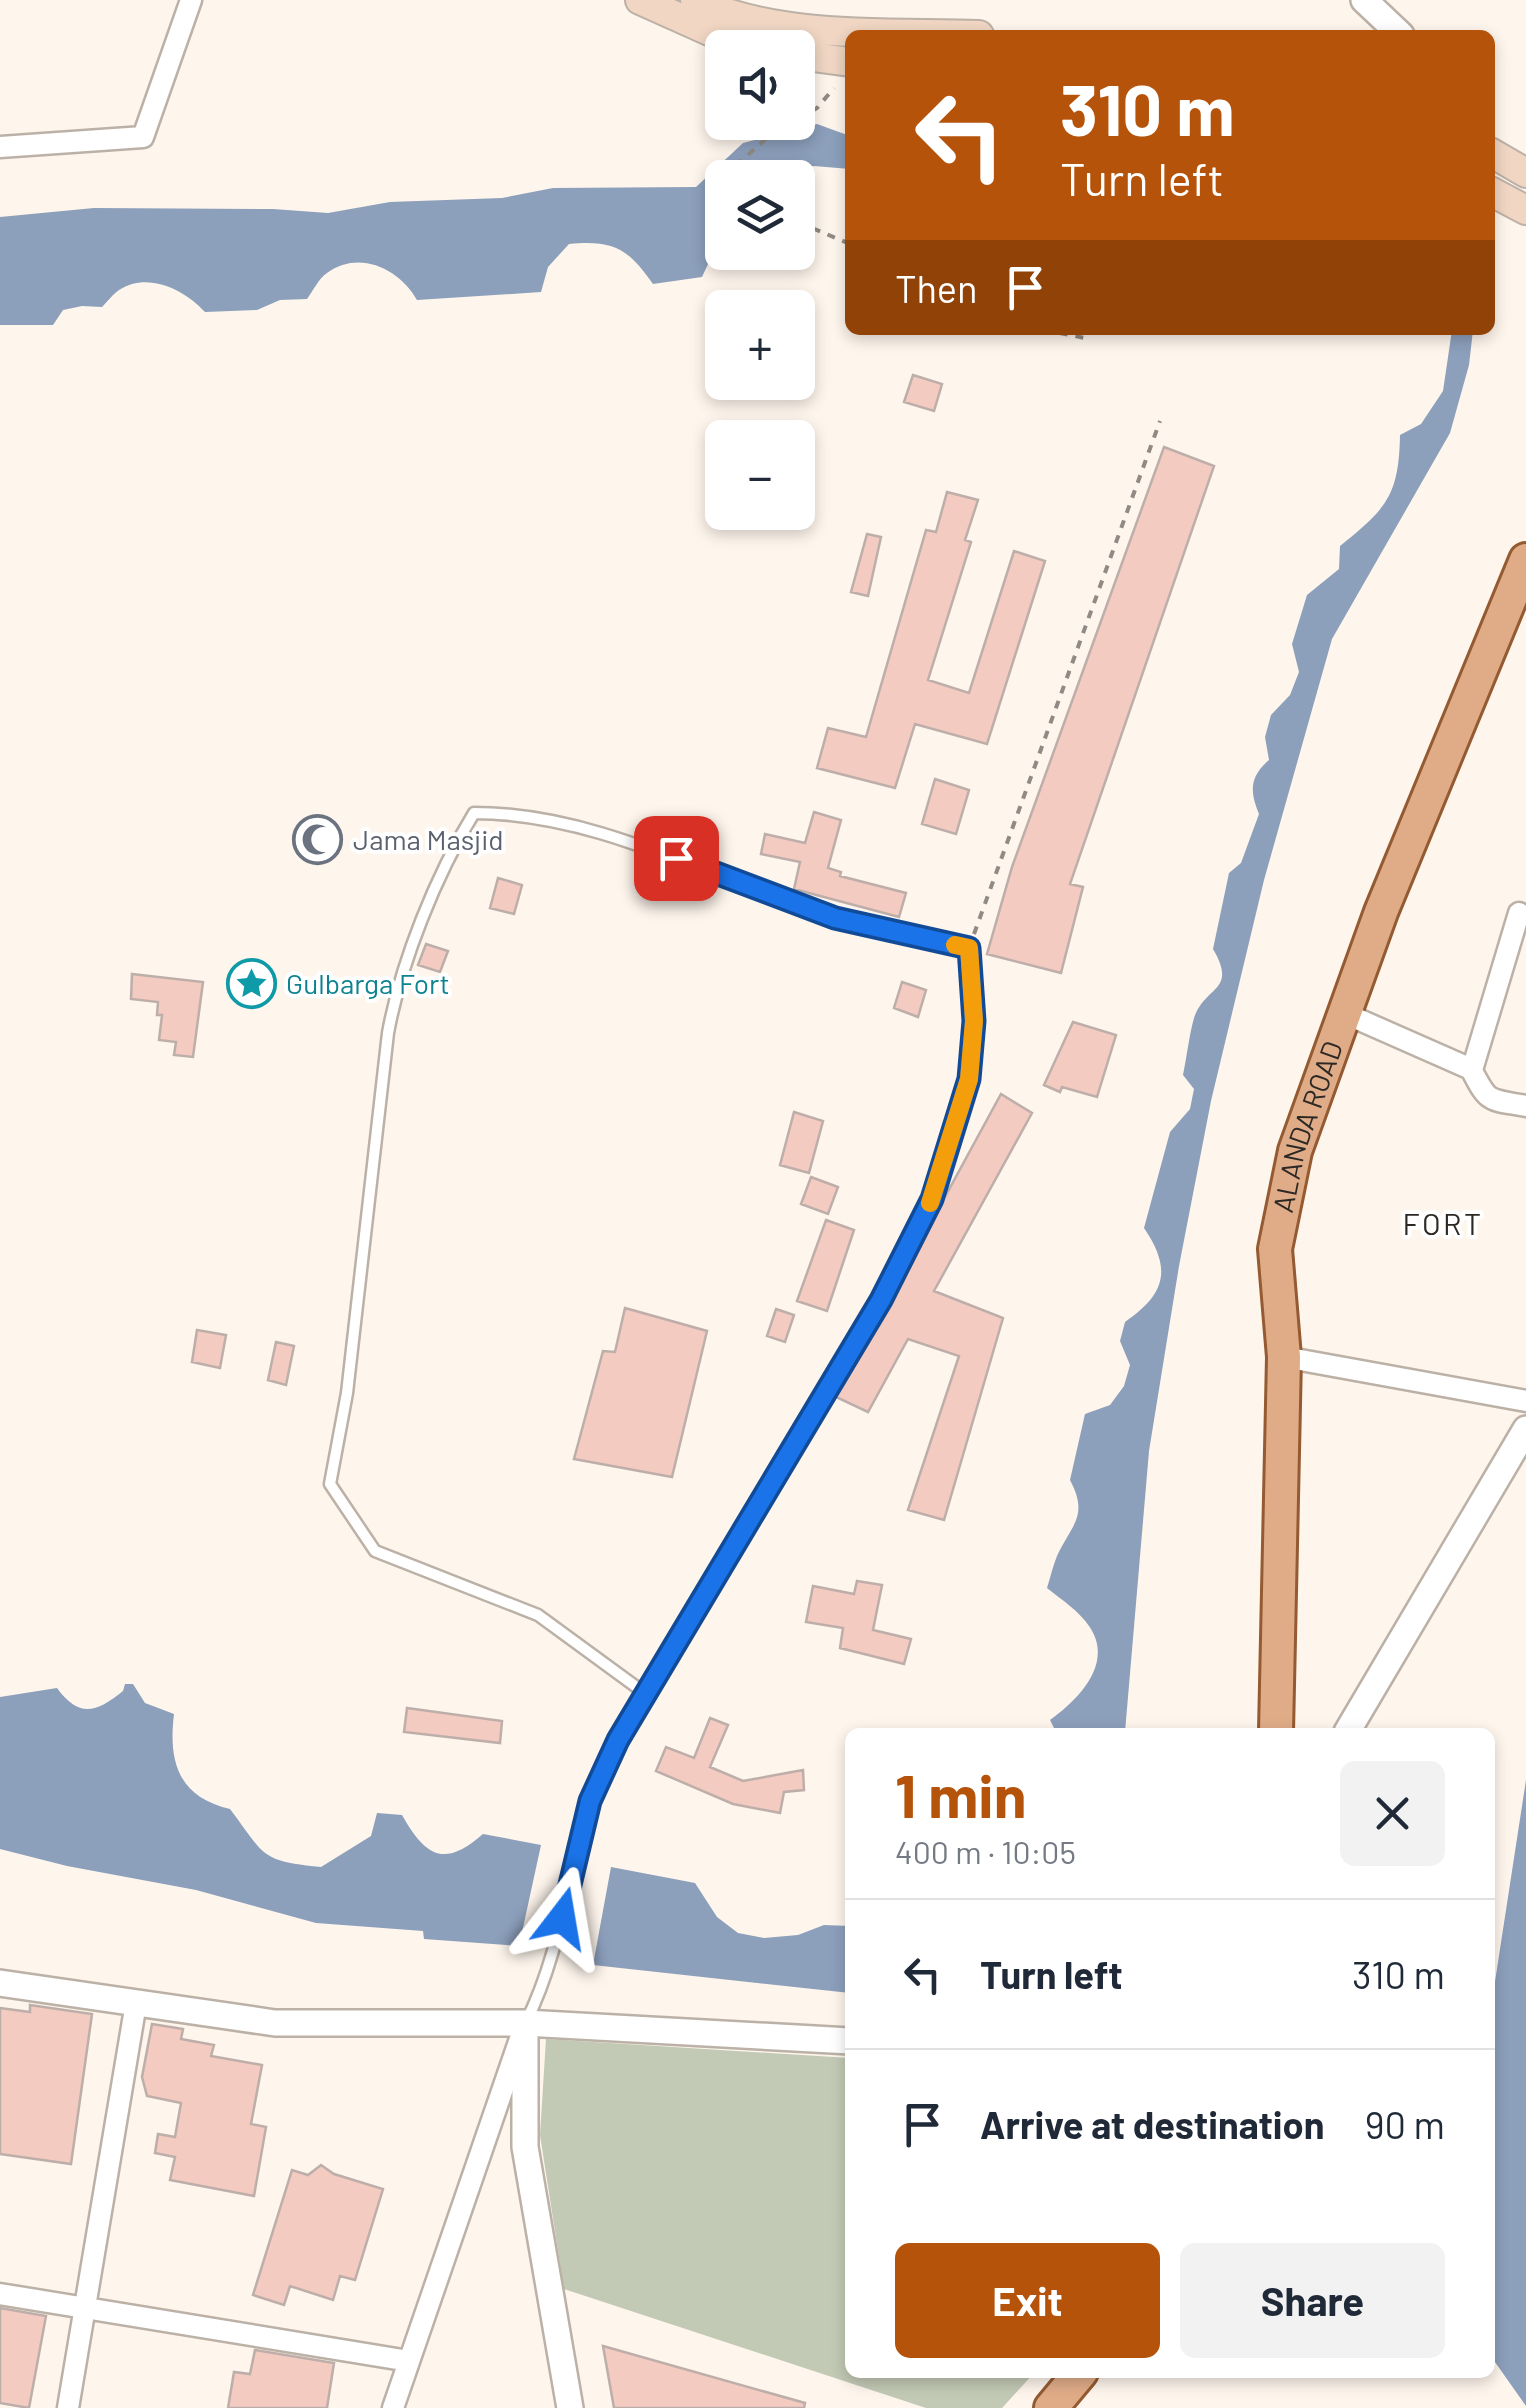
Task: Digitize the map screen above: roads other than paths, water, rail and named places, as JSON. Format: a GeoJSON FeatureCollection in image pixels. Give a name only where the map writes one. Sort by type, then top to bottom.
{"type":"FeatureCollection","features":[{"type":"Feature","properties":{"kind":"main road"},"geometry":{"type":"LineString","coordinates":[[640,0],[707,30]]}},
{"type":"Feature","properties":{"kind":"main road"},"geometry":{"type":"LineString","coordinates":[[695,0],[730,16],[795,28],[848,30]]}},
{"type":"Feature","properties":{"kind":"main road"},"geometry":{"type":"LineString","coordinates":[[815,57],[845,61]]}},
{"type":"Feature","properties":{"kind":"main road"},"geometry":{"type":"LineString","coordinates":[[1495,155],[1526,173]]}},
{"type":"Feature","properties":{"kind":"main road"},"geometry":{"type":"LineString","coordinates":[[1495,194],[1526,210]]}},
{"type":"Feature","properties":{"kind":"main road","name":"ALANDA ROAD"},"geometry":{"type":"LineString","coordinates":[[1276,1728],[1284,1357],[1275,1249],[1295,1151],[1381,912],[1526,560]]}},
{"type":"Feature","properties":{"kind":"main road"},"geometry":{"type":"LineString","coordinates":[[1051,2408],[1076,2378]]}},
{"type":"Feature","properties":{"kind":"street"},"geometry":{"type":"LineString","coordinates":[[0,147],[143,136],[190,0]]}},
{"type":"Feature","properties":{"kind":"street"},"geometry":{"type":"LineString","coordinates":[[1364,0],[1397,30]]}},
{"type":"Feature","properties":{"kind":"street"},"geometry":{"type":"LineString","coordinates":[[1519,913],[1472,1070],[1481,1092],[1488,1098],[1526,1106]]}},
{"type":"Feature","properties":{"kind":"street"},"geometry":{"type":"LineString","coordinates":[[1344,1014],[1472,1070]]}},
{"type":"Feature","properties":{"kind":"street"},"geometry":{"type":"LineString","coordinates":[[1284,1357],[1526,1401]]}},
{"type":"Feature","properties":{"kind":"street"},"geometry":{"type":"LineString","coordinates":[[1349,1728],[1526,1429]]}},
{"type":"Feature","properties":{"kind":"street"},"geometry":{"type":"LineString","coordinates":[[0,1983],[276,2023],[525,2023],[845,2040]]}},
{"type":"Feature","properties":{"kind":"street"},"geometry":{"type":"LineString","coordinates":[[68,2408],[136,2003]]}},
{"type":"Feature","properties":{"kind":"street"},"geometry":{"type":"LineString","coordinates":[[393,2408],[525,2023]]}},
{"type":"Feature","properties":{"kind":"street"},"geometry":{"type":"LineString","coordinates":[[525,2023],[525,2147],[570,2408]]}},
{"type":"Feature","properties":{"kind":"street"},"geometry":{"type":"LineString","coordinates":[[0,2294],[409,2361]]}},
{"type":"Feature","properties":{"kind":"lane"},"geometry":{"type":"LineString","coordinates":[[525,2023],[541,1992],[590,1801],[618,1740],[646,1694],[881,1300],[932,1199],[969,1079],[974,1021],[969,948],[835,918],[676,858],[581,830],[506,813],[474,813],[456,842],[396,987],[346,1392],[330,1484],[375,1550],[538,1615],[646,1694]]}},
{"type":"Feature","properties":{"kind":"water"},"geometry":{"type":"Polygon","coordinates":[[[817,124],[845,134],[845,169],[815,166],[815,160],[725,160],[743,143],[755,140],[815,140],[817,124]]]}},
{"type":"Feature","properties":{"kind":"water"},"geometry":{"type":"Polygon","coordinates":[[[705,179],[705,270],[702,277],[653,284],[636,262],[618,249],[569,244],[548,267],[541,292],[417,300],[389,272],[378,266],[352,263],[324,275],[307,299],[280,300],[257,310],[205,312],[177,290],[142,282],[119,290],[102,307],[63,310],[53,325],[0,325],[0,217],[94,208],[328,213],[390,202],[502,198],[553,188],[696,187],[705,179]]]}},
{"type":"Feature","properties":{"kind":"water"},"geometry":{"type":"Polygon","coordinates":[[[1451,335],[1472,335],[1469,365],[1450,433],[1332,639],[1264,880],[1211,1101],[1179,1266],[1149,1451],[1125,1728],[1054,1728],[1050,1720],[1082,1691],[1098,1653],[1089,1626],[1047,1588],[1078,1511],[1070,1480],[1085,1414],[1110,1405],[1124,1386],[1130,1365],[1120,1341],[1125,1322],[1149,1301],[1160,1280],[1159,1256],[1144,1228],[1170,1132],[1190,1109],[1194,1089],[1183,1075],[1191,1032],[1199,1007],[1221,981],[1220,963],[1213,949],[1229,873],[1241,863],[1259,814],[1253,785],[1269,760],[1265,737],[1271,715],[1290,695],[1299,672],[1292,644],[1307,595],[1339,569],[1340,546],[1369,522],[1387,500],[1397,473],[1400,435],[1421,424],[1443,391],[1451,335]]]}},
{"type":"Feature","properties":{"kind":"water"},"geometry":{"type":"Polygon","coordinates":[[[125,1684],[133,1684],[145,1703],[174,1714],[173,1748],[188,1787],[230,1809],[258,1846],[274,1858],[321,1867],[371,1836],[377,1813],[402,1815],[419,1840],[437,1853],[457,1851],[483,1834],[541,1845],[519,1946],[424,1939],[423,1931],[316,1923],[196,1890],[0,1849],[0,1697],[57,1688],[73,1704],[88,1709],[113,1698],[123,1691],[125,1684]]]}},
{"type":"Feature","properties":{"kind":"water"},"geometry":{"type":"Polygon","coordinates":[[[1526,1780],[1526,2406],[1495,2362],[1495,1982],[1526,1780]]]}},
{"type":"Feature","properties":{"kind":"water"},"geometry":{"type":"Polygon","coordinates":[[[611,1867],[695,1883],[717,1917],[738,1933],[764,1938],[798,1935],[824,1925],[845,1926],[845,1992],[593,1965],[611,1867]]]}},
{"type":"Feature","properties":{"kind":"place","name":"Jama Masjid"},"geometry":{"type":"Point","coordinates":[318,840]}},
{"type":"Feature","properties":{"kind":"place","name":"Gulbarga Fort"},"geometry":{"type":"Point","coordinates":[251,984]}},
{"type":"Feature","properties":{"kind":"district","name":"FORT"},"geometry":{"type":"Point","coordinates":[1443,1225]}}]}
